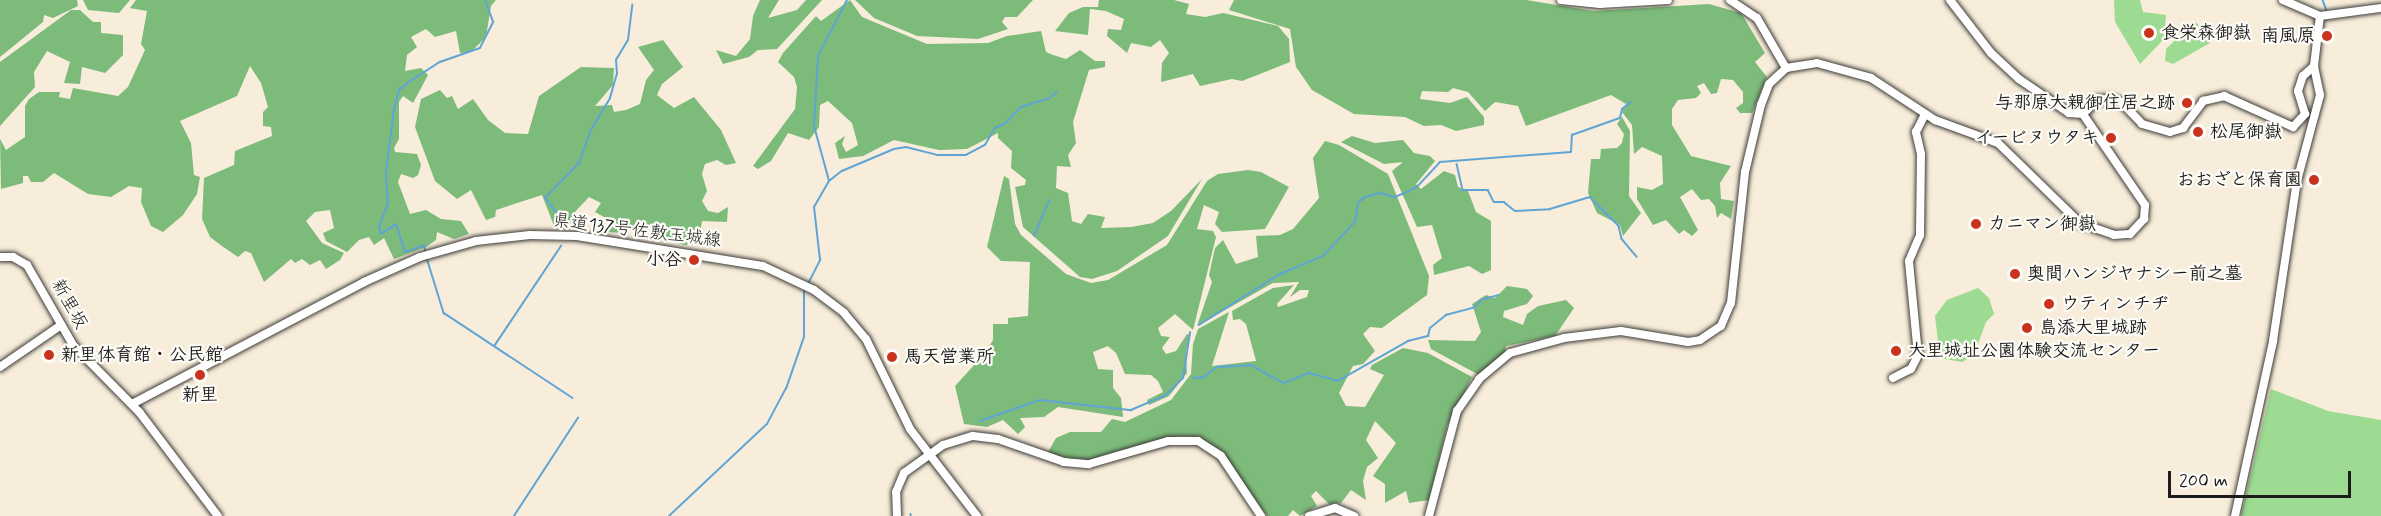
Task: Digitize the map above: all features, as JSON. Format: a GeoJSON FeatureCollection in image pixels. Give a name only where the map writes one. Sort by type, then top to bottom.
{"type":"FeatureCollection","features":[{"type":"Feature","properties":{"kind":"street"},"geometry":{"type":"LineString","coordinates":[[1561,0],[1600,4],[1668,0]]}},
{"type":"Feature","properties":{"kind":"street"},"geometry":{"type":"LineString","coordinates":[[1730,0],[1757,18],[1786,68]]}},
{"type":"Feature","properties":{"kind":"street"},"geometry":{"type":"LineString","coordinates":[[1950,0],[1991,53],[2019,79],[2069,113],[2083,114],[2097,100],[2108,99],[2121,102],[2142,124],[2170,132],[2183,128],[2203,101],[2224,96],[2293,127],[2305,114],[2299,83],[2314,66]]}},
{"type":"Feature","properties":{"kind":"street"},"geometry":{"type":"LineString","coordinates":[[2283,0],[2320,16],[2381,9]]}},
{"type":"Feature","properties":{"kind":"street"},"geometry":{"type":"LineString","coordinates":[[2235,516],[2273,341],[2297,181],[2320,95],[2314,66],[2320,16]]}},
{"type":"Feature","properties":{"kind":"street"},"geometry":{"type":"LineString","coordinates":[[1429,516],[1457,411],[1479,379],[1510,352],[1564,338],[1621,331],[1688,342],[1700,340],[1721,326],[1731,303],[1745,172],[1761,105],[1769,84],[1786,68],[1811,63],[1854,72],[1890,89],[1925,114],[1998,143],[2080,223],[2114,235],[2130,234],[2144,219],[2145,205],[2083,114]]}},
{"type":"Feature","properties":{"kind":"street"},"geometry":{"type":"LineString","coordinates":[[1893,378],[1911,369],[1918,355],[1909,261],[1920,235],[1921,154],[1916,132],[1925,114]]}},
{"type":"Feature","properties":{"kind":"street","name":"県道137号佐敷玉城線"},"geometry":{"type":"LineString","coordinates":[[132,404],[364,282],[426,256],[476,242],[530,236],[577,236],[763,266],[807,285],[844,313],[866,339],[906,423],[927,454],[977,516]]}},
{"type":"Feature","properties":{"kind":"street","name":"新里坂"},"geometry":{"type":"LineString","coordinates":[[0,257],[13,257],[27,265],[61,325],[94,370],[132,404]]}},
{"type":"Feature","properties":{"kind":"street"},"geometry":{"type":"LineString","coordinates":[[0,367],[61,325]]}},
{"type":"Feature","properties":{"kind":"street"},"geometry":{"type":"LineString","coordinates":[[132,404],[218,516]]}},
{"type":"Feature","properties":{"kind":"street"},"geometry":{"type":"LineString","coordinates":[[897,516],[898,482],[927,454],[961,438],[985,436],[1064,462],[1089,465],[1168,441],[1192,439],[1221,456],[1261,516]]}},
{"type":"Feature","properties":{"kind":"street"},"geometry":{"type":"LineString","coordinates":[[1309,516],[1335,508],[1354,516]]}},
{"type":"Feature","properties":{"kind":"green space"},"geometry":{"type":"Polygon","coordinates":[[[0,0],[77,0],[78,6],[53,18],[44,15],[43,22],[0,57],[0,0]]]}},
{"type":"Feature","properties":{"kind":"green space"},"geometry":{"type":"Polygon","coordinates":[[[83,0],[130,0],[119,13],[88,10],[83,0]]]}},
{"type":"Feature","properties":{"kind":"green space"},"geometry":{"type":"Polygon","coordinates":[[[136,0],[496,0],[491,6],[486,37],[471,52],[460,53],[456,31],[435,37],[426,29],[411,37],[417,47],[407,55],[405,71],[421,68],[428,75],[413,103],[403,96],[399,102],[399,139],[394,148],[395,152],[417,154],[421,165],[418,175],[413,178],[401,174],[398,182],[410,214],[426,210],[441,219],[461,221],[469,234],[454,239],[437,232],[436,240],[426,247],[394,259],[384,238],[374,245],[369,237],[359,240],[347,252],[326,241],[323,233],[334,228],[330,210],[315,212],[306,221],[322,243],[344,253],[340,260],[326,269],[320,260],[310,265],[302,259],[295,263],[291,259],[264,282],[251,253],[245,251],[238,257],[222,246],[210,237],[202,219],[204,178],[234,165],[235,151],[272,136],[271,127],[263,126],[263,112],[268,107],[261,83],[250,66],[237,96],[180,121],[191,143],[194,175],[200,177],[197,194],[183,215],[163,232],[151,226],[141,202],[142,188],[129,186],[111,197],[88,194],[54,173],[43,182],[31,182],[28,176],[23,176],[23,183],[1,189],[0,139],[6,150],[25,137],[25,106],[29,99],[39,92],[60,92],[59,97],[70,99],[73,88],[118,96],[128,87],[145,50],[141,44],[147,11],[130,8],[136,0]]]}},
{"type":"Feature","properties":{"kind":"green space"},"geometry":{"type":"Polygon","coordinates":[[[760,0],[779,0],[768,18],[797,10],[806,0],[822,0],[777,49],[758,50],[749,57],[723,64],[716,50],[736,56],[750,39],[753,16],[760,0]]]}},
{"type":"Feature","properties":{"kind":"green space"},"geometry":{"type":"Polygon","coordinates":[[[850,0],[862,17],[927,44],[988,43],[1007,36],[1041,31],[1046,52],[1066,59],[1080,50],[1095,61],[1105,61],[1105,67],[1089,70],[1073,122],[1076,143],[1068,155],[1071,167],[1057,166],[1056,188],[1068,193],[1072,221],[1081,224],[1088,214],[1105,217],[1101,228],[1131,227],[1153,223],[1171,211],[1202,179],[1168,236],[1117,271],[1092,279],[1080,277],[1023,227],[1015,187],[1025,185],[1026,180],[1011,168],[1012,151],[998,138],[998,133],[967,149],[939,150],[894,140],[863,156],[839,159],[835,143],[845,136],[842,144],[846,152],[858,145],[852,123],[828,101],[820,105],[819,127],[809,140],[788,133],[771,161],[758,169],[753,166],[795,109],[797,87],[794,77],[778,62],[783,53],[816,16],[821,21],[850,0]]]}},
{"type":"Feature","properties":{"kind":"green space"},"geometry":{"type":"Polygon","coordinates":[[[855,0],[1033,0],[1017,17],[1005,17],[1002,22],[1008,29],[978,39],[917,36],[874,18],[855,0]]]}},
{"type":"Feature","properties":{"kind":"green space"},"geometry":{"type":"Polygon","coordinates":[[[1099,0],[1174,0],[1189,4],[1186,14],[1205,17],[1223,13],[1278,26],[1289,39],[1290,62],[1242,81],[1232,79],[1200,86],[1193,74],[1161,82],[1162,63],[1169,53],[1160,40],[1151,47],[1131,43],[1127,53],[1107,36],[1108,29],[1121,30],[1124,19],[1106,11],[1090,9],[1088,35],[1055,31],[1069,13],[1083,7],[1098,7],[1099,0]]]}},
{"type":"Feature","properties":{"kind":"green space"},"geometry":{"type":"Polygon","coordinates":[[[1234,0],[1526,0],[1594,11],[1709,4],[1741,13],[1765,53],[1755,62],[1767,77],[1752,113],[1740,113],[1736,108],[1743,103],[1743,92],[1733,80],[1721,79],[1717,93],[1711,94],[1704,83],[1697,86],[1701,93],[1696,98],[1678,100],[1672,109],[1672,125],[1691,156],[1731,166],[1720,183],[1721,199],[1734,201],[1731,219],[1721,213],[1717,218],[1715,206],[1709,199],[1701,200],[1692,189],[1680,197],[1698,230],[1692,236],[1684,230],[1679,234],[1666,220],[1653,225],[1637,199],[1637,187],[1652,190],[1663,184],[1662,156],[1642,147],[1634,154],[1632,125],[1622,112],[1626,104],[1611,95],[1526,126],[1518,106],[1495,102],[1485,111],[1468,92],[1453,88],[1448,92],[1422,91],[1420,99],[1450,103],[1467,97],[1484,117],[1484,125],[1456,131],[1441,125],[1424,126],[1405,117],[1354,114],[1312,90],[1296,67],[1290,29],[1229,10],[1234,0]]]}},
{"type":"Feature","properties":{"kind":"green space"},"geometry":{"type":"Polygon","coordinates":[[[2114,0],[2140,0],[2143,12],[2166,15],[2164,39],[2140,64],[2115,22],[2114,0]]]}},
{"type":"Feature","properties":{"kind":"green space"},"geometry":{"type":"Polygon","coordinates":[[[71,10],[80,10],[93,22],[101,22],[101,33],[123,35],[123,55],[105,73],[82,67],[80,84],[64,83],[70,62],[47,51],[34,72],[35,87],[0,126],[0,62],[71,10]]]}},
{"type":"Feature","properties":{"kind":"green space"},"geometry":{"type":"Polygon","coordinates":[[[2194,22],[2206,29],[2210,43],[2173,64],[2165,61],[2166,49],[2194,22]]]}},
{"type":"Feature","properties":{"kind":"green space"},"geometry":{"type":"Polygon","coordinates":[[[663,40],[683,67],[662,84],[657,95],[674,108],[694,97],[721,130],[736,163],[726,165],[717,160],[705,164],[702,174],[707,191],[702,201],[708,211],[718,213],[728,207],[727,222],[702,221],[698,244],[684,245],[670,240],[656,226],[628,227],[625,233],[606,232],[617,224],[595,212],[601,203],[589,197],[574,213],[578,225],[567,230],[554,226],[542,195],[496,210],[495,217],[486,220],[471,190],[457,199],[435,181],[415,127],[421,99],[440,90],[447,98],[452,96],[458,109],[473,99],[488,120],[505,133],[528,134],[539,96],[581,67],[614,68],[613,85],[595,106],[612,105],[614,112],[640,104],[646,80],[654,70],[638,47],[663,40]]]}},
{"type":"Feature","properties":{"kind":"green space"},"geometry":{"type":"Polygon","coordinates":[[[1622,117],[1630,131],[1629,196],[1641,213],[1623,236],[1620,225],[1597,213],[1588,193],[1591,159],[1600,159],[1601,149],[1617,148],[1622,143],[1624,134],[1617,124],[1622,117]]]}},
{"type":"Feature","properties":{"kind":"green space"},"geometry":{"type":"Polygon","coordinates":[[[1352,136],[1375,143],[1403,140],[1414,153],[1430,156],[1435,161],[1416,184],[1421,189],[1444,171],[1455,175],[1458,187],[1468,191],[1476,212],[1491,221],[1491,270],[1482,274],[1469,266],[1434,275],[1433,265],[1442,258],[1432,225],[1417,227],[1392,171],[1403,162],[1384,164],[1341,142],[1352,136]]]}},
{"type":"Feature","properties":{"kind":"green space"},"geometry":{"type":"Polygon","coordinates":[[[1325,141],[1339,145],[1388,174],[1429,276],[1427,295],[1382,328],[1370,327],[1363,334],[1375,351],[1363,364],[1353,366],[1339,393],[1346,406],[1365,407],[1384,375],[1370,369],[1372,365],[1403,348],[1428,353],[1472,377],[1447,426],[1429,500],[1409,503],[1406,491],[1385,503],[1385,484],[1373,476],[1396,443],[1375,421],[1366,440],[1378,458],[1367,467],[1363,481],[1366,500],[1351,490],[1341,503],[1329,504],[1316,491],[1311,496],[1317,506],[1300,516],[1293,510],[1288,516],[1267,516],[1221,452],[1190,436],[1177,436],[1105,459],[1077,461],[1047,454],[1056,438],[1070,432],[1101,432],[1112,419],[1125,422],[1171,400],[1191,374],[1193,344],[1198,329],[1229,312],[1212,366],[1256,361],[1246,324],[1240,319],[1233,320],[1232,311],[1273,288],[1294,285],[1277,304],[1278,307],[1307,297],[1309,290],[1300,290],[1290,297],[1299,282],[1273,283],[1197,326],[1212,282],[1209,275],[1215,248],[1223,240],[1236,264],[1258,257],[1256,236],[1280,235],[1293,229],[1319,198],[1313,158],[1325,141]]]}},
{"type":"Feature","properties":{"kind":"green space"},"geometry":{"type":"Polygon","coordinates":[[[1248,170],[1261,172],[1289,187],[1265,229],[1222,232],[1215,224],[1219,212],[1204,205],[1197,229],[1213,231],[1216,237],[1193,330],[1175,314],[1158,328],[1161,336],[1170,337],[1162,348],[1166,354],[1176,351],[1187,334],[1190,335],[1186,351],[1187,373],[1169,396],[1149,405],[1147,400],[1163,392],[1158,381],[1151,375],[1125,374],[1116,353],[1108,346],[1093,352],[1098,369],[1113,370],[1113,388],[1121,398],[1123,417],[1058,407],[1044,417],[1020,418],[1025,427],[1018,434],[1003,420],[987,427],[964,424],[955,386],[986,352],[993,340],[993,324],[1008,324],[1008,318],[1028,316],[1030,262],[1001,261],[987,247],[1004,176],[1009,179],[1015,224],[1021,235],[1066,274],[1091,283],[1108,280],[1167,245],[1207,181],[1218,174],[1248,170]]]}},
{"type":"Feature","properties":{"kind":"green space"},"geometry":{"type":"Polygon","coordinates":[[[1507,286],[1527,289],[1533,296],[1527,304],[1504,311],[1503,317],[1523,325],[1527,314],[1538,306],[1566,300],[1574,308],[1555,336],[1506,346],[1505,352],[1479,375],[1431,349],[1428,340],[1475,341],[1481,332],[1472,304],[1486,295],[1495,298],[1507,286]]]}},
{"type":"Feature","properties":{"kind":"green space"},"geometry":{"type":"Polygon","coordinates":[[[1978,288],[1989,298],[1994,314],[1986,322],[1974,355],[1962,362],[1940,358],[1935,316],[1947,300],[1978,288]]]}},
{"type":"Feature","properties":{"kind":"green space"},"geometry":{"type":"Polygon","coordinates":[[[2271,389],[2328,411],[2381,420],[2381,516],[2241,516],[2271,389]]]}},
{"type":"Feature","properties":{"kind":"waterway"},"geometry":{"type":"LineString","coordinates":[[425,251],[424,246],[405,252],[396,225],[381,234],[379,226],[388,204],[386,173],[394,110],[399,90],[409,82],[440,62],[480,48],[493,22],[485,0]]}},
{"type":"Feature","properties":{"kind":"waterway"},"geometry":{"type":"LineString","coordinates":[[808,284],[820,260],[814,207],[829,181],[814,126],[818,56],[847,0]]}},
{"type":"Feature","properties":{"kind":"waterway"},"geometry":{"type":"LineString","coordinates":[[2323,0],[2327,11]]}},
{"type":"Feature","properties":{"kind":"waterway"},"geometry":{"type":"LineString","coordinates":[[561,228],[562,220],[545,198],[579,163],[591,130],[610,98],[617,74],[616,60],[628,40],[632,5]]}},
{"type":"Feature","properties":{"kind":"waterway"},"geometry":{"type":"LineString","coordinates":[[829,181],[842,171],[894,149],[906,147],[937,155],[966,155],[985,145],[995,128],[1006,123],[1021,107],[1048,99],[1057,92]]}},
{"type":"Feature","properties":{"kind":"waterway"},"geometry":{"type":"LineString","coordinates":[[1199,325],[1280,274],[1323,256],[1355,222],[1358,203],[1365,197],[1380,193],[1395,197],[1405,193],[1417,187],[1440,162],[1571,152],[1572,135],[1620,118],[1622,109],[1631,102]]}},
{"type":"Feature","properties":{"kind":"waterway"},"geometry":{"type":"LineString","coordinates":[[1457,164],[1463,190],[1488,190],[1494,202],[1504,202],[1515,211],[1550,209],[1590,197],[1619,226],[1622,239],[1637,257]]}},
{"type":"Feature","properties":{"kind":"waterway"},"geometry":{"type":"LineString","coordinates":[[1034,236],[1049,200]]}},
{"type":"Feature","properties":{"kind":"waterway"},"geometry":{"type":"LineString","coordinates":[[495,345],[561,246]]}},
{"type":"Feature","properties":{"kind":"waterway"},"geometry":{"type":"LineString","coordinates":[[427,258],[444,313],[573,398]]}},
{"type":"Feature","properties":{"kind":"waterway"},"geometry":{"type":"LineString","coordinates":[[669,516],[767,424],[786,389],[804,337],[804,291]]}},
{"type":"Feature","properties":{"kind":"waterway"},"geometry":{"type":"LineString","coordinates":[[1193,378],[1204,377],[1217,367],[1251,365],[1284,383],[1309,373],[1338,381],[1408,341],[1428,336],[1430,328],[1446,315],[1475,307],[1481,300],[1498,295]]}},
{"type":"Feature","properties":{"kind":"waterway"},"geometry":{"type":"LineString","coordinates":[[980,421],[1040,400],[1131,410],[1166,395],[1183,378],[1190,333]]}},
{"type":"Feature","properties":{"kind":"waterway"},"geometry":{"type":"LineString","coordinates":[[514,516],[578,418]]}},
{"type":"Feature","properties":{"kind":"place","name":"食栄森御嶽"},"geometry":{"type":"Point","coordinates":[2149,33]}},
{"type":"Feature","properties":{"kind":"place","name":"南風原"},"geometry":{"type":"Point","coordinates":[2327,36]}},
{"type":"Feature","properties":{"kind":"place","name":"与那原大親御住居之跡"},"geometry":{"type":"Point","coordinates":[2187,103]}},
{"type":"Feature","properties":{"kind":"place","name":"松尾御嶽"},"geometry":{"type":"Point","coordinates":[2198,132]}},
{"type":"Feature","properties":{"kind":"place","name":"イービヌウタキ"},"geometry":{"type":"Point","coordinates":[2111,138]}},
{"type":"Feature","properties":{"kind":"place","name":"おおざと保育園"},"geometry":{"type":"Point","coordinates":[2314,180]}},
{"type":"Feature","properties":{"kind":"place","name":"カニマン御嶽"},"geometry":{"type":"Point","coordinates":[1976,224]}},
{"type":"Feature","properties":{"kind":"place","name":"小谷"},"geometry":{"type":"Point","coordinates":[694,260]}},
{"type":"Feature","properties":{"kind":"place","name":"奥間ハンジヤナシー前之墓"},"geometry":{"type":"Point","coordinates":[2015,274]}},
{"type":"Feature","properties":{"kind":"place","name":"ウティンチヂ"},"geometry":{"type":"Point","coordinates":[2049,304]}},
{"type":"Feature","properties":{"kind":"place","name":"島添大里城跡"},"geometry":{"type":"Point","coordinates":[2027,328]}},
{"type":"Feature","properties":{"kind":"place","name":"大里城址公園体験交流センター"},"geometry":{"type":"Point","coordinates":[1896,351]}},
{"type":"Feature","properties":{"kind":"place","name":"新里体育館・公民館"},"geometry":{"type":"Point","coordinates":[49,355]}},
{"type":"Feature","properties":{"kind":"place","name":"馬天営業所"},"geometry":{"type":"Point","coordinates":[892,357]}},
{"type":"Feature","properties":{"kind":"place","name":"新里"},"geometry":{"type":"Point","coordinates":[200,375]}}]}
